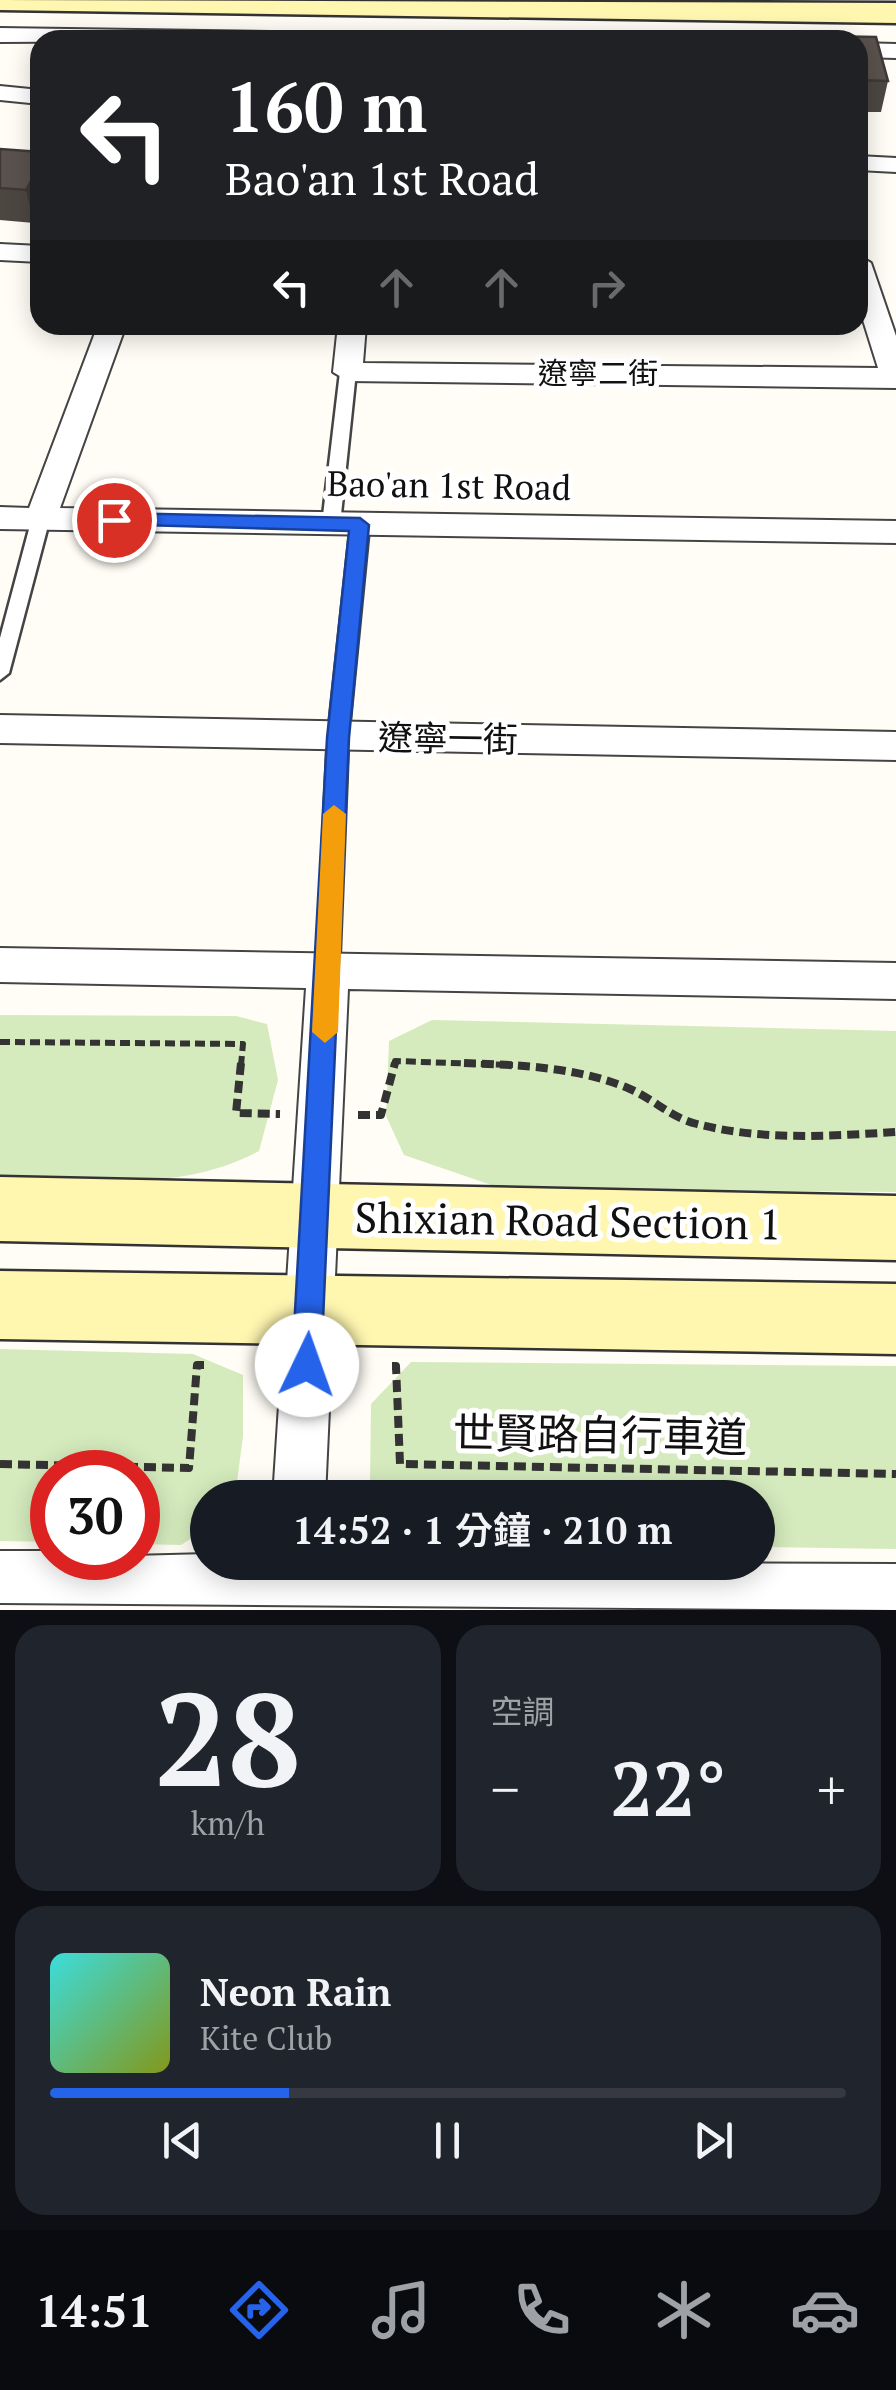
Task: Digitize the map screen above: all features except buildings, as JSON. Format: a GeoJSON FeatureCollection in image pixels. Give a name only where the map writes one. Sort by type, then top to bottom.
{"type":"FeatureCollection","features":[{"type":"Feature","properties":{"kind":"street"},"geometry":{"type":"LineString","coordinates":[[0,0],[660,5],[896,13]]}},
{"type":"Feature","properties":{"kind":"street"},"geometry":{"type":"LineString","coordinates":[[225,30],[239,2]]}},
{"type":"Feature","properties":{"kind":"street"},"geometry":{"type":"LineString","coordinates":[[0,35],[30,36]]}},
{"type":"Feature","properties":{"kind":"street"},"geometry":{"type":"LineString","coordinates":[[868,50],[896,50]]}},
{"type":"Feature","properties":{"kind":"street"},"geometry":{"type":"LineString","coordinates":[[0,93],[30,95]]}},
{"type":"Feature","properties":{"kind":"street"},"geometry":{"type":"LineString","coordinates":[[868,164],[896,166]]}},
{"type":"Feature","properties":{"kind":"street"},"geometry":{"type":"LineString","coordinates":[[0,252],[30,254]]}},
{"type":"Feature","properties":{"kind":"street"},"geometry":{"type":"LineString","coordinates":[[868,293],[896,378]]}},
{"type":"Feature","properties":{"kind":"street"},"geometry":{"type":"LineString","coordinates":[[42,518],[108,335]]}},
{"type":"Feature","properties":{"kind":"street"},"geometry":{"type":"LineString","coordinates":[[348,372],[351,335]]}},
{"type":"Feature","properties":{"kind":"street","name":"遼寧二街"},"geometry":{"type":"LineString","coordinates":[[348,372],[896,378]]}},
{"type":"Feature","properties":{"kind":"street","name":"Bao'an 1st Road"},"geometry":{"type":"LineString","coordinates":[[0,518],[896,532]]}},
{"type":"Feature","properties":{"kind":"street","name":"遼寧一街"},"geometry":{"type":"LineString","coordinates":[[0,729],[896,746]]}},
{"type":"Feature","properties":{"kind":"street"},"geometry":{"type":"LineString","coordinates":[[0,965],[896,981]]}},
{"type":"Feature","properties":{"kind":"street"},"geometry":{"type":"LineString","coordinates":[[300,1480],[328,970]]}},
{"type":"Feature","properties":{"kind":"street","name":"Shixian Road Section 1"},"geometry":{"type":"LineString","coordinates":[[0,1209],[896,1228]]}},
{"type":"Feature","properties":{"kind":"street"},"geometry":{"type":"LineString","coordinates":[[0,1305],[896,1319]]}},
{"type":"Feature","properties":{"kind":"street"},"geometry":{"type":"LineString","coordinates":[[0,1577],[190,1574]]}},
{"type":"Feature","properties":{"kind":"street"},"geometry":{"type":"LineString","coordinates":[[542,1580],[896,1590]]}},
{"type":"Feature","properties":{"kind":"lane"},"geometry":{"type":"LineString","coordinates":[[328,970],[348,372]]}},
{"type":"Feature","properties":{"kind":"lane"},"geometry":{"type":"LineString","coordinates":[[0,673],[42,518]]}},
{"type":"Feature","properties":{"kind":"path"},"geometry":{"type":"LineString","coordinates":[[0,1042],[242,1044],[236,1114]]}},
{"type":"Feature","properties":{"kind":"path"},"geometry":{"type":"LineString","coordinates":[[382,1116],[395,1061],[512,1064],[630,1090],[674,1118],[829,1137],[896,1132]]}},
{"type":"Feature","properties":{"kind":"path"},"geometry":{"type":"LineString","coordinates":[[0,1464],[189,1468],[197,1365]]}},
{"type":"Feature","properties":{"kind":"path","name":"世賢路自行車道"},"geometry":{"type":"LineString","coordinates":[[396,1366],[400,1464],[896,1474]]}},
{"type":"Feature","properties":{"kind":"green space"},"geometry":{"type":"Polygon","coordinates":[[[0,1015],[236,1016],[267,1024],[278,1080],[259,1151],[229,1165],[166,1179],[0,1177],[0,1015]]]}},
{"type":"Feature","properties":{"kind":"green space"},"geometry":{"type":"Polygon","coordinates":[[[432,1020],[896,1031],[896,1192],[500,1188],[404,1155],[386,1116],[389,1041],[432,1020]]]}},
{"type":"Feature","properties":{"kind":"green space"},"geometry":{"type":"Polygon","coordinates":[[[0,1349],[193,1354],[243,1375],[243,1436],[237,1480],[190,1480],[190,1539],[181,1545],[160,1545],[160,1450],[30,1450],[30,1542],[0,1541],[0,1349]]]}},
{"type":"Feature","properties":{"kind":"green space"},"geometry":{"type":"Polygon","coordinates":[[[411,1362],[896,1366],[896,1549],[775,1547],[775,1480],[370,1480],[371,1404],[411,1362]]]}},
{"type":"Feature","properties":{"kind":"slow traffic"},"geometry":{"type":"LineString","coordinates":[[325,1032],[334,814]]}},
{"type":"Feature","properties":{"kind":"route"},"geometry":{"type":"LineString","coordinates":[[114,520],[360,525],[338,738],[307,1365]]}}]}
